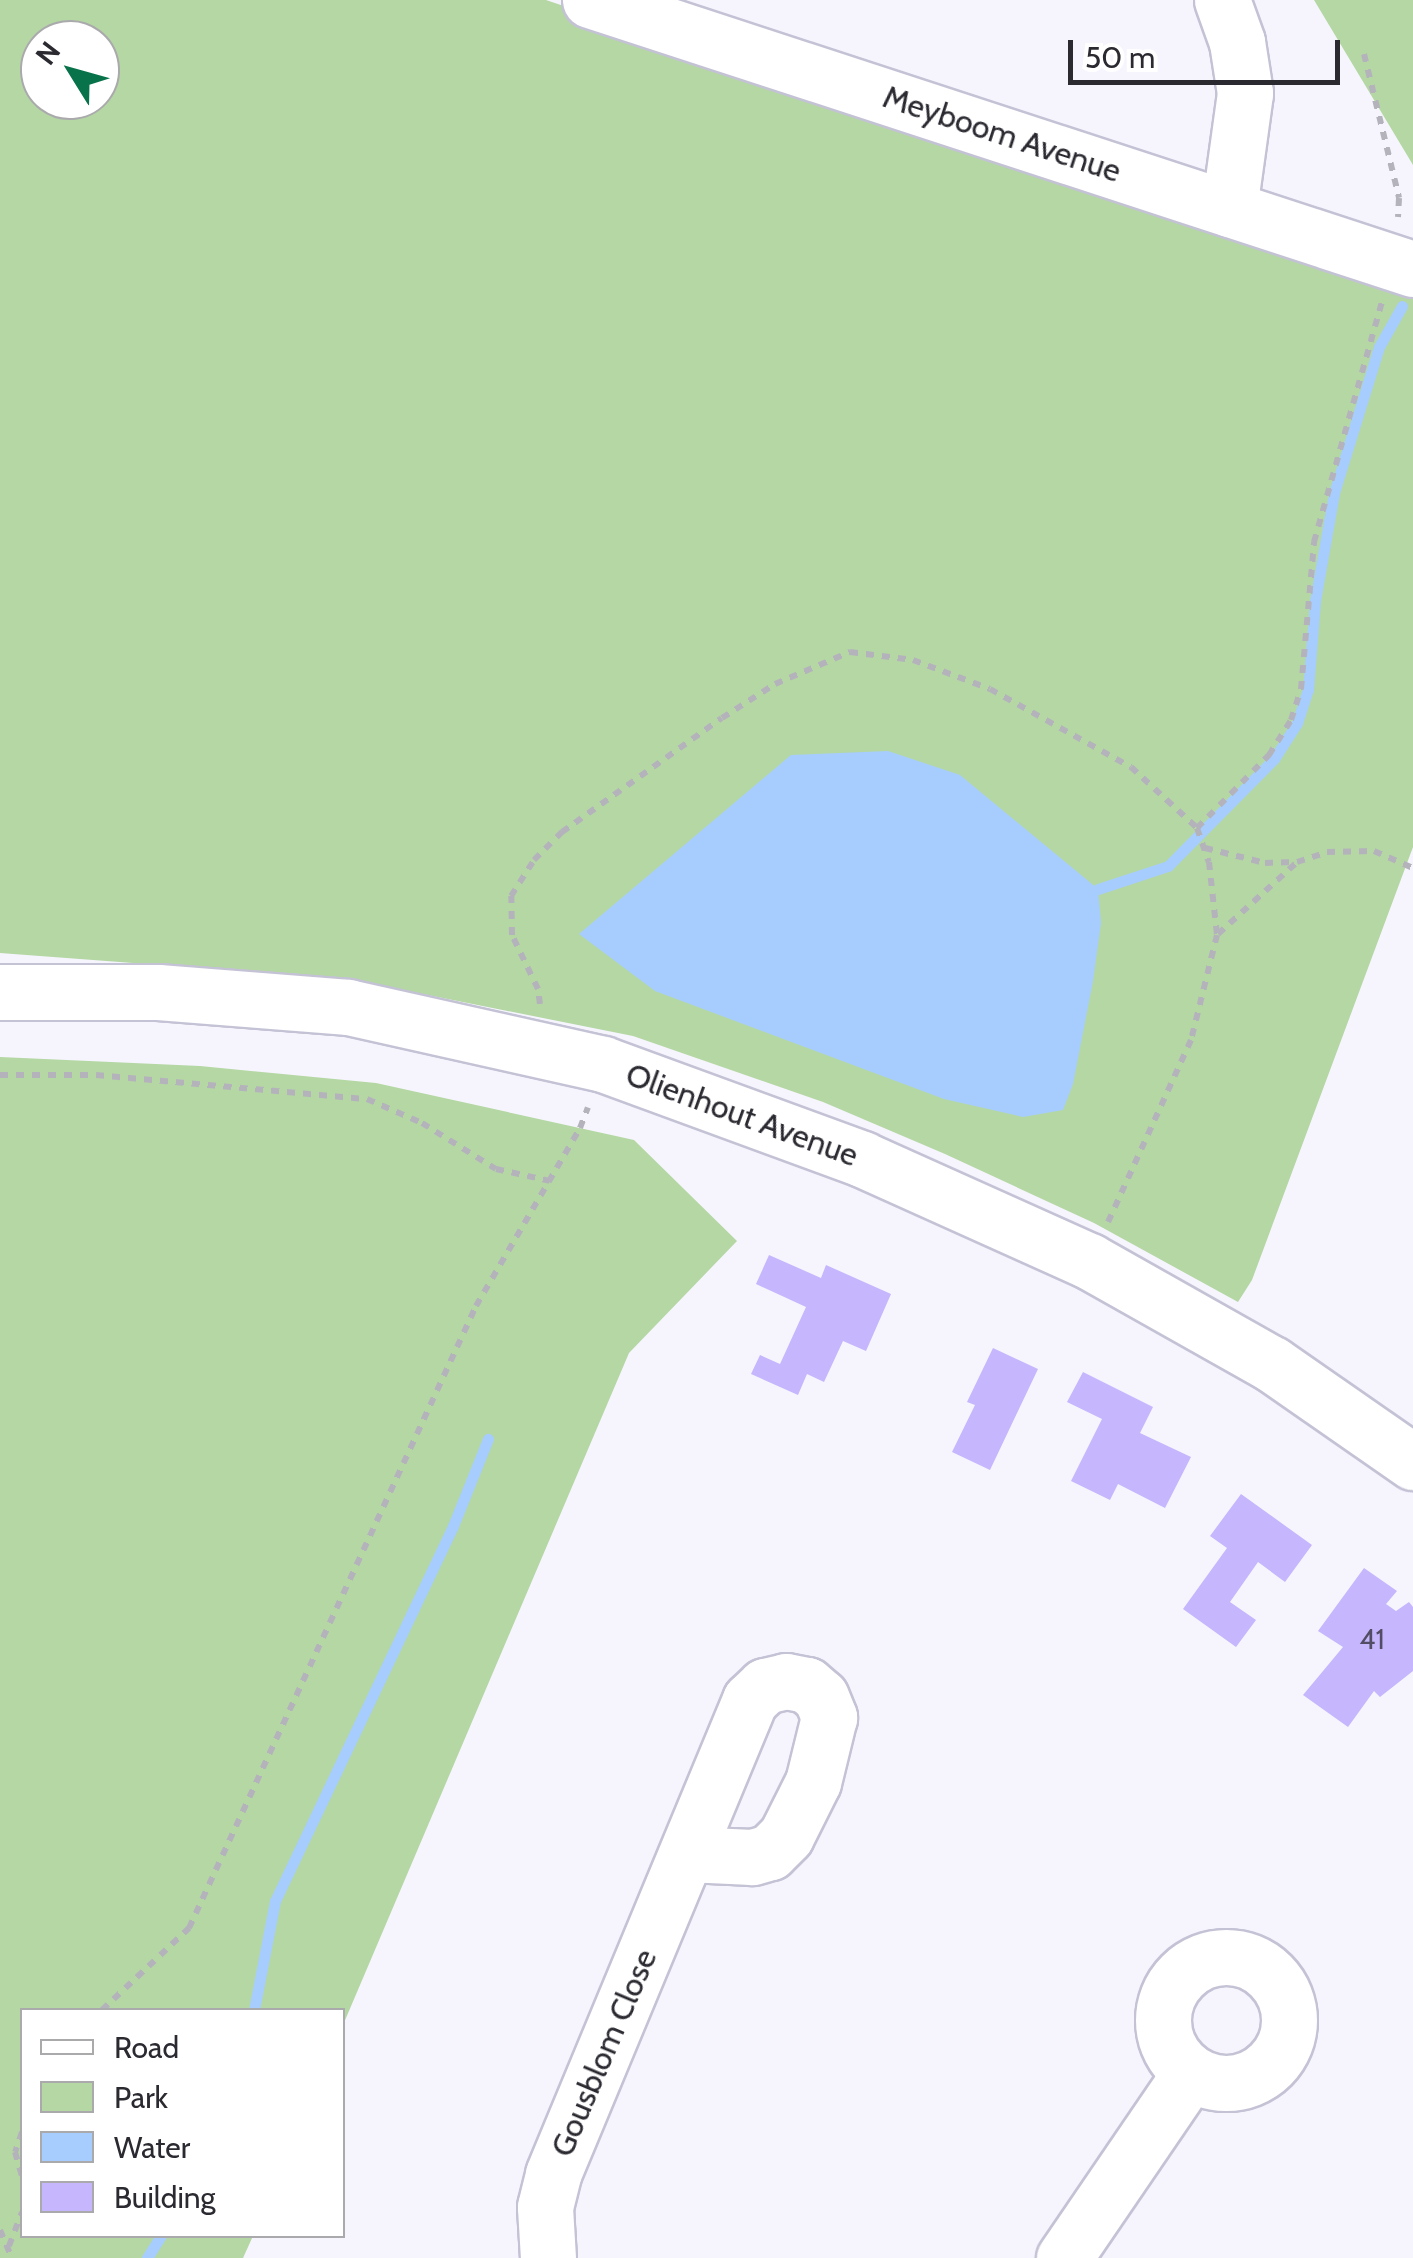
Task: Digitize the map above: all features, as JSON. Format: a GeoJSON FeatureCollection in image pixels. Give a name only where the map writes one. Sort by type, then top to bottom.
{"type":"FeatureCollection","features":[{"type":"Feature","properties":{"kind":"street","name":"Meyboom Avenue"},"geometry":{"type":"LineString","coordinates":[[590,0],[1404,266]]}},
{"type":"Feature","properties":{"kind":"street"},"geometry":{"type":"LineString","coordinates":[[1222,0],[1237,42],[1246,93],[1229,209]]}},
{"type":"Feature","properties":{"kind":"street","name":"Olienhout Avenue"},"geometry":{"type":"LineString","coordinates":[[0,992],[158,992],[348,1007],[603,1064],[862,1158],[1089,1260],[1272,1364],[1413,1462]]}},
{"type":"Feature","properties":{"kind":"street","name":"Gousblom Close"},"geometry":{"type":"LineString","coordinates":[[548,2258],[545,2208],[553,2174],[687,1854]]}},
{"type":"Feature","properties":{"kind":"street"},"geometry":{"type":"LineString","coordinates":[[1064,2258],[1190,2073]]}},
{"type":"Feature","properties":{"kind":"path"},"geometry":{"type":"LineString","coordinates":[[1197,828],[1269,755],[1291,720],[1301,689],[1314,542],[1372,329],[1404,266],[1399,198],[1364,54]]}},
{"type":"Feature","properties":{"kind":"path"},"geometry":{"type":"LineString","coordinates":[[539,1020],[538,989],[512,935],[511,896],[534,860],[562,832],[775,684],[850,652],[913,660],[990,689],[1132,767],[1197,828],[1214,888],[1218,935],[1191,1040],[1101,1237]]}},
{"type":"Feature","properties":{"kind":"path"},"geometry":{"type":"LineString","coordinates":[[1204,848],[1265,863],[1297,862],[1327,852],[1374,851],[1413,868]]}},
{"type":"Feature","properties":{"kind":"path"},"geometry":{"type":"LineString","coordinates":[[1218,935],[1297,862]]}},
{"type":"Feature","properties":{"kind":"path"},"geometry":{"type":"LineString","coordinates":[[0,1075],[96,1075],[367,1100],[422,1124],[496,1169],[550,1180]]}},
{"type":"Feature","properties":{"kind":"path"},"geometry":{"type":"LineString","coordinates":[[104,2008],[189,1928],[476,1306],[580,1128],[594,1091]]}},
{"type":"Feature","properties":{"kind":"path"},"geometry":{"type":"LineString","coordinates":[[20,2138],[15,2152],[20,2169]]}},
{"type":"Feature","properties":{"kind":"path"},"geometry":{"type":"LineString","coordinates":[[9,2246],[20,2217]]}},
{"type":"Feature","properties":{"kind":"path"},"geometry":{"type":"LineString","coordinates":[[0,2230],[12,2258]]}},
{"type":"Feature","properties":{"kind":"green space"},"geometry":{"type":"Polygon","coordinates":[[[0,0],[546,0],[1413,294],[1413,847],[1252,1280],[1238,1302],[1094,1223],[823,1102],[633,1036],[348,979],[0,953],[0,0]]]}},
{"type":"Feature","properties":{"kind":"green space"},"geometry":{"type":"Polygon","coordinates":[[[1314,0],[1413,0],[1413,165],[1314,0]]]}},
{"type":"Feature","properties":{"kind":"green space"},"geometry":{"type":"Polygon","coordinates":[[[0,1057],[200,1066],[376,1083],[634,1140],[737,1241],[629,1353],[345,2020],[345,2008],[20,2008],[20,2238],[252,2238],[243,2258],[0,2258],[0,1057]]]}},
{"type":"Feature","properties":{"kind":"water"},"geometry":{"type":"Polygon","coordinates":[[[888,751],[960,775],[1098,889],[1101,923],[1093,981],[1073,1084],[1063,1110],[1023,1117],[944,1099],[655,991],[579,934],[791,755],[888,751]]]}},
{"type":"Feature","properties":{"kind":"building"},"geometry":{"type":"Polygon","coordinates":[[[769,1255],[821,1278],[826,1265],[891,1294],[866,1351],[843,1341],[824,1382],[807,1374],[798,1395],[751,1374],[760,1355],[780,1364],[806,1307],[756,1284],[769,1255]]]}},
{"type":"Feature","properties":{"kind":"building"},"geometry":{"type":"Polygon","coordinates":[[[993,1348],[1038,1369],[990,1470],[952,1452],[975,1405],[967,1402],[993,1348]]]}},
{"type":"Feature","properties":{"kind":"building"},"geometry":{"type":"Polygon","coordinates":[[[1083,1372],[1153,1407],[1140,1433],[1191,1457],[1165,1508],[1118,1484],[1110,1500],[1071,1481],[1102,1419],[1067,1402],[1083,1372]]]}},
{"type":"Feature","properties":{"kind":"building"},"geometry":{"type":"Polygon","coordinates":[[[1241,1494],[1312,1545],[1285,1582],[1258,1562],[1230,1602],[1256,1620],[1236,1647],[1183,1609],[1227,1548],[1210,1536],[1241,1494]]]}},
{"type":"Feature","properties":{"kind":"building"},"geometry":{"type":"Polygon","coordinates":[[[1364,1568],[1397,1591],[1386,1604],[1396,1611],[1409,1602],[1413,1607],[1413,1671],[1380,1697],[1374,1691],[1348,1727],[1303,1695],[1343,1647],[1318,1631],[1364,1568]]]}},
{"type":"Feature","properties":{"kind":"waterway"},"geometry":{"type":"LineString","coordinates":[[1098,889],[1168,866],[1274,759],[1297,723],[1308,690],[1315,601],[1334,493],[1379,347],[1402,306]]}},
{"type":"Feature","properties":{"kind":"waterway"},"geometry":{"type":"LineString","coordinates":[[254,2008],[275,1901],[453,1526],[488,1439]]}},
{"type":"Feature","properties":{"kind":"waterway"},"geometry":{"type":"LineString","coordinates":[[147,2258],[160,2238]]}}]}
